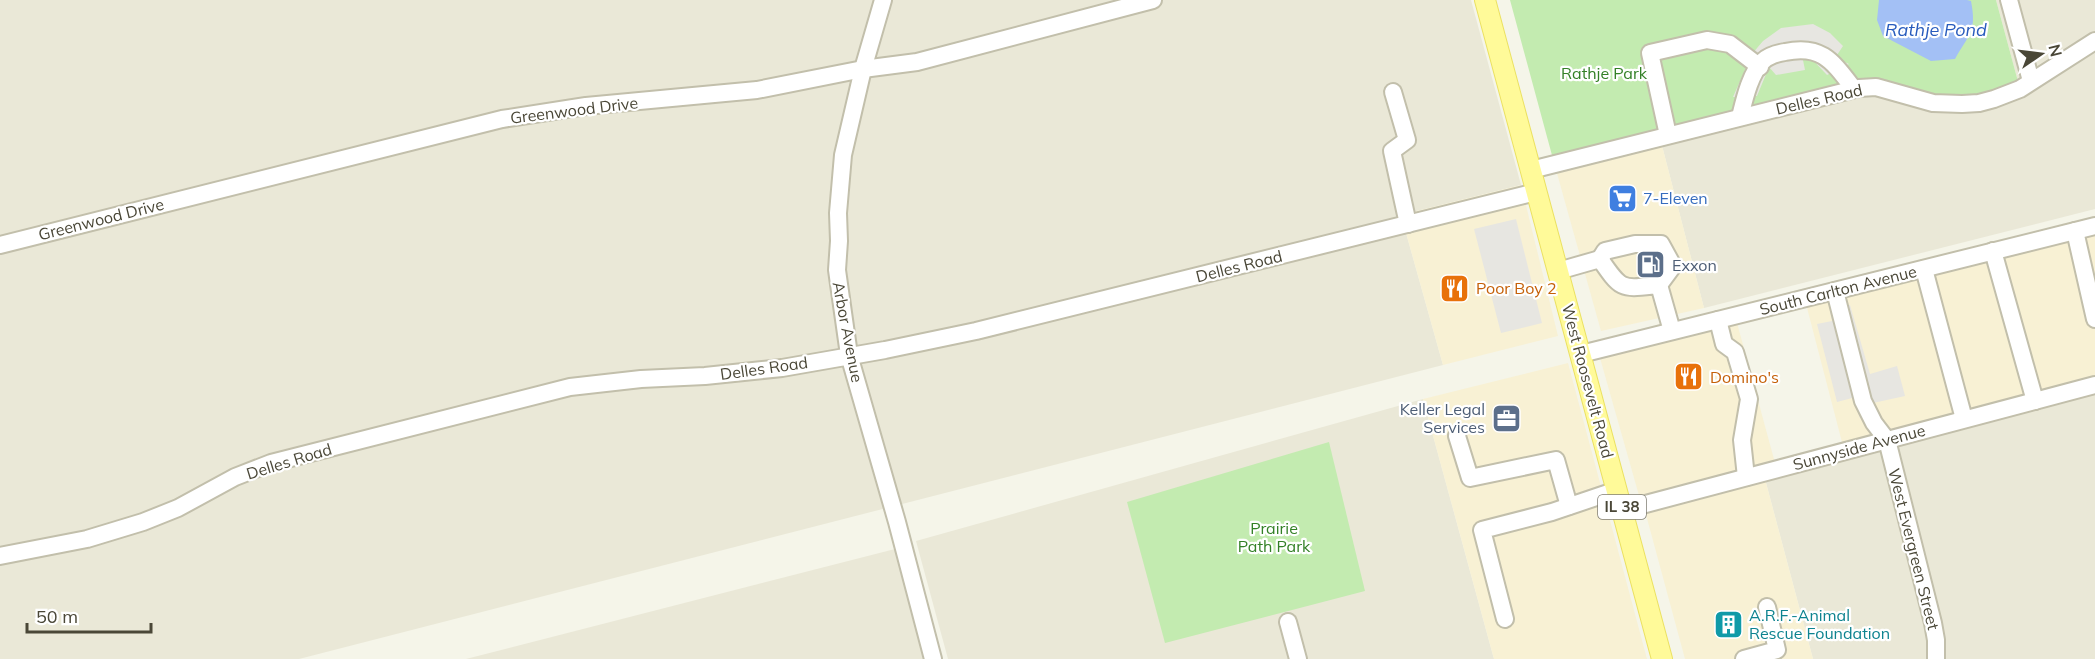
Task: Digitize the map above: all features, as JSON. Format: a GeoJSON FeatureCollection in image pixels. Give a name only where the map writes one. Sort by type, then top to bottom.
{"type":"FeatureCollection","features":[{"type":"Feature","properties":{"kind":"main road","name":"West Roosevelt Road"},"geometry":{"type":"LineString","coordinates":[[1485,0],[1662,659]]}},
{"type":"Feature","properties":{"kind":"street","name":"Arbor Avenue"},"geometry":{"type":"LineString","coordinates":[[883,0],[863,69],[843,154],[838,213],[837,270],[849,355],[933,659]]}},
{"type":"Feature","properties":{"kind":"street","name":"Greenwood Drive"},"geometry":{"type":"LineString","coordinates":[[0,245],[502,119],[586,106],[757,90],[863,69],[917,62],[1153,0]]}},
{"type":"Feature","properties":{"kind":"street"},"geometry":{"type":"LineString","coordinates":[[2009,0],[2031,81]]}},
{"type":"Feature","properties":{"kind":"street"},"geometry":{"type":"LineString","coordinates":[[1668,135],[1650,53],[1707,40],[1730,44],[1760,67]]}},
{"type":"Feature","properties":{"kind":"street","name":"Delles Road"},"geometry":{"type":"LineString","coordinates":[[1531,170],[1854,88],[1876,87],[1933,103],[1979,103],[2008,95],[2020,89],[2095,41]]}},
{"type":"Feature","properties":{"kind":"street"},"geometry":{"type":"LineString","coordinates":[[1740,117],[1748,86],[1763,60],[1780,53],[1799,49],[1814,50],[1828,59],[1854,88]]}},
{"type":"Feature","properties":{"kind":"street"},"geometry":{"type":"LineString","coordinates":[[1393,93],[1407,140],[1392,151],[1408,224]]}},
{"type":"Feature","properties":{"kind":"street","name":"Delles Road"},"geometry":{"type":"LineString","coordinates":[[0,556],[87,539],[143,522],[177,508],[235,477],[271,463],[534,395],[606,382],[771,369],[885,350],[1055,312],[1536,192]]}},
{"type":"Feature","properties":{"kind":"street","name":"South Carlton Avenue"},"geometry":{"type":"LineString","coordinates":[[1581,354],[2095,226]]}},
{"type":"Feature","properties":{"kind":"street"},"geometry":{"type":"LineString","coordinates":[[2075,231],[2095,319]]}},
{"type":"Feature","properties":{"kind":"street"},"geometry":{"type":"LineString","coordinates":[[1558,271],[1600,259],[1605,251],[1635,244],[1661,244],[1673,266],[1659,285],[1626,288],[1616,282],[1600,259]]}},
{"type":"Feature","properties":{"kind":"street"},"geometry":{"type":"LineString","coordinates":[[1993,251],[2035,401]]}},
{"type":"Feature","properties":{"kind":"street"},"geometry":{"type":"LineString","coordinates":[[1924,268],[1964,419]]}},
{"type":"Feature","properties":{"kind":"street"},"geometry":{"type":"LineString","coordinates":[[1659,285],[1672,331]]}},
{"type":"Feature","properties":{"kind":"street"},"geometry":{"type":"LineString","coordinates":[[1835,291],[1863,401],[1874,423],[1887,440]]}},
{"type":"Feature","properties":{"kind":"street"},"geometry":{"type":"LineString","coordinates":[[1718,320],[1724,344],[1735,352],[1749,399],[1742,440],[1746,477]]}},
{"type":"Feature","properties":{"kind":"street","name":"Sunnyside Avenue"},"geometry":{"type":"LineString","coordinates":[[1623,510],[2095,385]]}},
{"type":"Feature","properties":{"kind":"street"},"geometry":{"type":"LineString","coordinates":[[1457,436],[1470,478],[1556,460],[1569,506]]}},
{"type":"Feature","properties":{"kind":"street","name":"West Evergreen Street"},"geometry":{"type":"LineString","coordinates":[[1887,440],[1933,623],[1936,659]]}},
{"type":"Feature","properties":{"kind":"street"},"geometry":{"type":"LineString","coordinates":[[1505,619],[1482,530],[1617,490]]}},
{"type":"Feature","properties":{"kind":"street"},"geometry":{"type":"LineString","coordinates":[[1744,659],[1777,650],[1767,607]]}},
{"type":"Feature","properties":{"kind":"street"},"geometry":{"type":"LineString","coordinates":[[1288,622],[1298,659]]}},
{"type":"Feature","properties":{"kind":"shaded area"},"geometry":{"type":"Polygon","coordinates":[[[0,0],[1471,0],[1521,185],[1401,215],[1443,365],[299,659],[0,659],[0,0]]]}},
{"type":"Feature","properties":{"kind":"shaded area"},"geometry":{"type":"Polygon","coordinates":[[[1996,0],[2095,0],[2095,209],[1704,308],[1659,134],[1872,80],[2020,89],[1996,0]]]}},
{"type":"Feature","properties":{"kind":"shaded area"},"geometry":{"type":"Polygon","coordinates":[[[1813,24],[1830,33],[1843,46],[1835,58],[1849,64],[1827,75],[1809,56],[1803,60],[1805,70],[1776,75],[1769,67],[1757,96],[1733,97],[1752,54],[1763,41],[1781,28],[1813,24]]]}},
{"type":"Feature","properties":{"kind":"shaded area"},"geometry":{"type":"Polygon","coordinates":[[[1659,134],[1704,308],[1601,331],[1553,159],[1659,134]]]}},
{"type":"Feature","properties":{"kind":"shaded area"},"geometry":{"type":"Polygon","coordinates":[[[1521,185],[1558,336],[1443,365],[1401,215],[1521,185]]]}},
{"type":"Feature","properties":{"kind":"shaded area"},"geometry":{"type":"Polygon","coordinates":[[[1516,219],[1542,323],[1501,333],[1474,229],[1516,219]]]}},
{"type":"Feature","properties":{"kind":"shaded area"},"geometry":{"type":"Polygon","coordinates":[[[2095,230],[2095,379],[1843,446],[1806,304],[2095,230]]]}},
{"type":"Feature","properties":{"kind":"shaded area"},"geometry":{"type":"Polygon","coordinates":[[[1850,305],[1870,374],[1897,366],[1905,396],[1873,403],[1878,415],[1860,418],[1852,398],[1837,402],[1817,324],[1832,321],[1830,311],[1850,305]]]}},
{"type":"Feature","properties":{"kind":"shaded area"},"geometry":{"type":"Polygon","coordinates":[[[1736,319],[1775,463],[1640,499],[1600,358],[1736,319]]]}},
{"type":"Feature","properties":{"kind":"shaded area"},"geometry":{"type":"Polygon","coordinates":[[[1568,363],[1647,659],[1494,659],[1423,399],[1568,363]]]}},
{"type":"Feature","properties":{"kind":"shaded area"},"geometry":{"type":"Polygon","coordinates":[[[2095,392],[2095,659],[1813,659],[1765,479],[2095,392]]]}},
{"type":"Feature","properties":{"kind":"shaded area"},"geometry":{"type":"Polygon","coordinates":[[[1423,399],[1494,659],[948,659],[916,541],[1423,399]]]}},
{"type":"Feature","properties":{"kind":"shaded area"},"geometry":{"type":"Polygon","coordinates":[[[1765,479],[1813,659],[1685,659],[1645,511],[1765,479]]]}},
{"type":"Feature","properties":{"kind":"shaded area"},"geometry":{"type":"Polygon","coordinates":[[[895,549],[926,659],[466,659],[895,549]]]}},
{"type":"Feature","properties":{"kind":"green space","name":"Rathje Park"},"geometry":{"type":"Polygon","coordinates":[[[1510,0],[1996,0],[2020,89],[1967,97],[1920,93],[1872,80],[1553,159],[1510,0]]]}},
{"type":"Feature","properties":{"kind":"green space","name":"Prairie Path Park"},"geometry":{"type":"Polygon","coordinates":[[[1329,442],[1365,591],[1165,643],[1127,502],[1329,442]]]}},
{"type":"Feature","properties":{"kind":"water","name":"Rathje Pond"},"geometry":{"type":"Polygon","coordinates":[[[1879,0],[1971,1],[1973,20],[1968,38],[1955,59],[1931,61],[1883,36],[1877,20],[1879,0]]]}},
{"type":"Feature","properties":{"kind":"place","name":"7-Eleven"},"geometry":{"type":"Point","coordinates":[1622,198]}},
{"type":"Feature","properties":{"kind":"place","name":"Exxon"},"geometry":{"type":"Point","coordinates":[1651,265]}},
{"type":"Feature","properties":{"kind":"place","name":"Poor Boy 2"},"geometry":{"type":"Point","coordinates":[1455,288]}},
{"type":"Feature","properties":{"kind":"place","name":"Domino's"},"geometry":{"type":"Point","coordinates":[1689,377]}},
{"type":"Feature","properties":{"kind":"place","name":"Keller Legal Services"},"geometry":{"type":"Point","coordinates":[1506,418]}},
{"type":"Feature","properties":{"kind":"place","name":"A.R.F.-Animal Rescue Foundation"},"geometry":{"type":"Point","coordinates":[1728,624]}}]}
